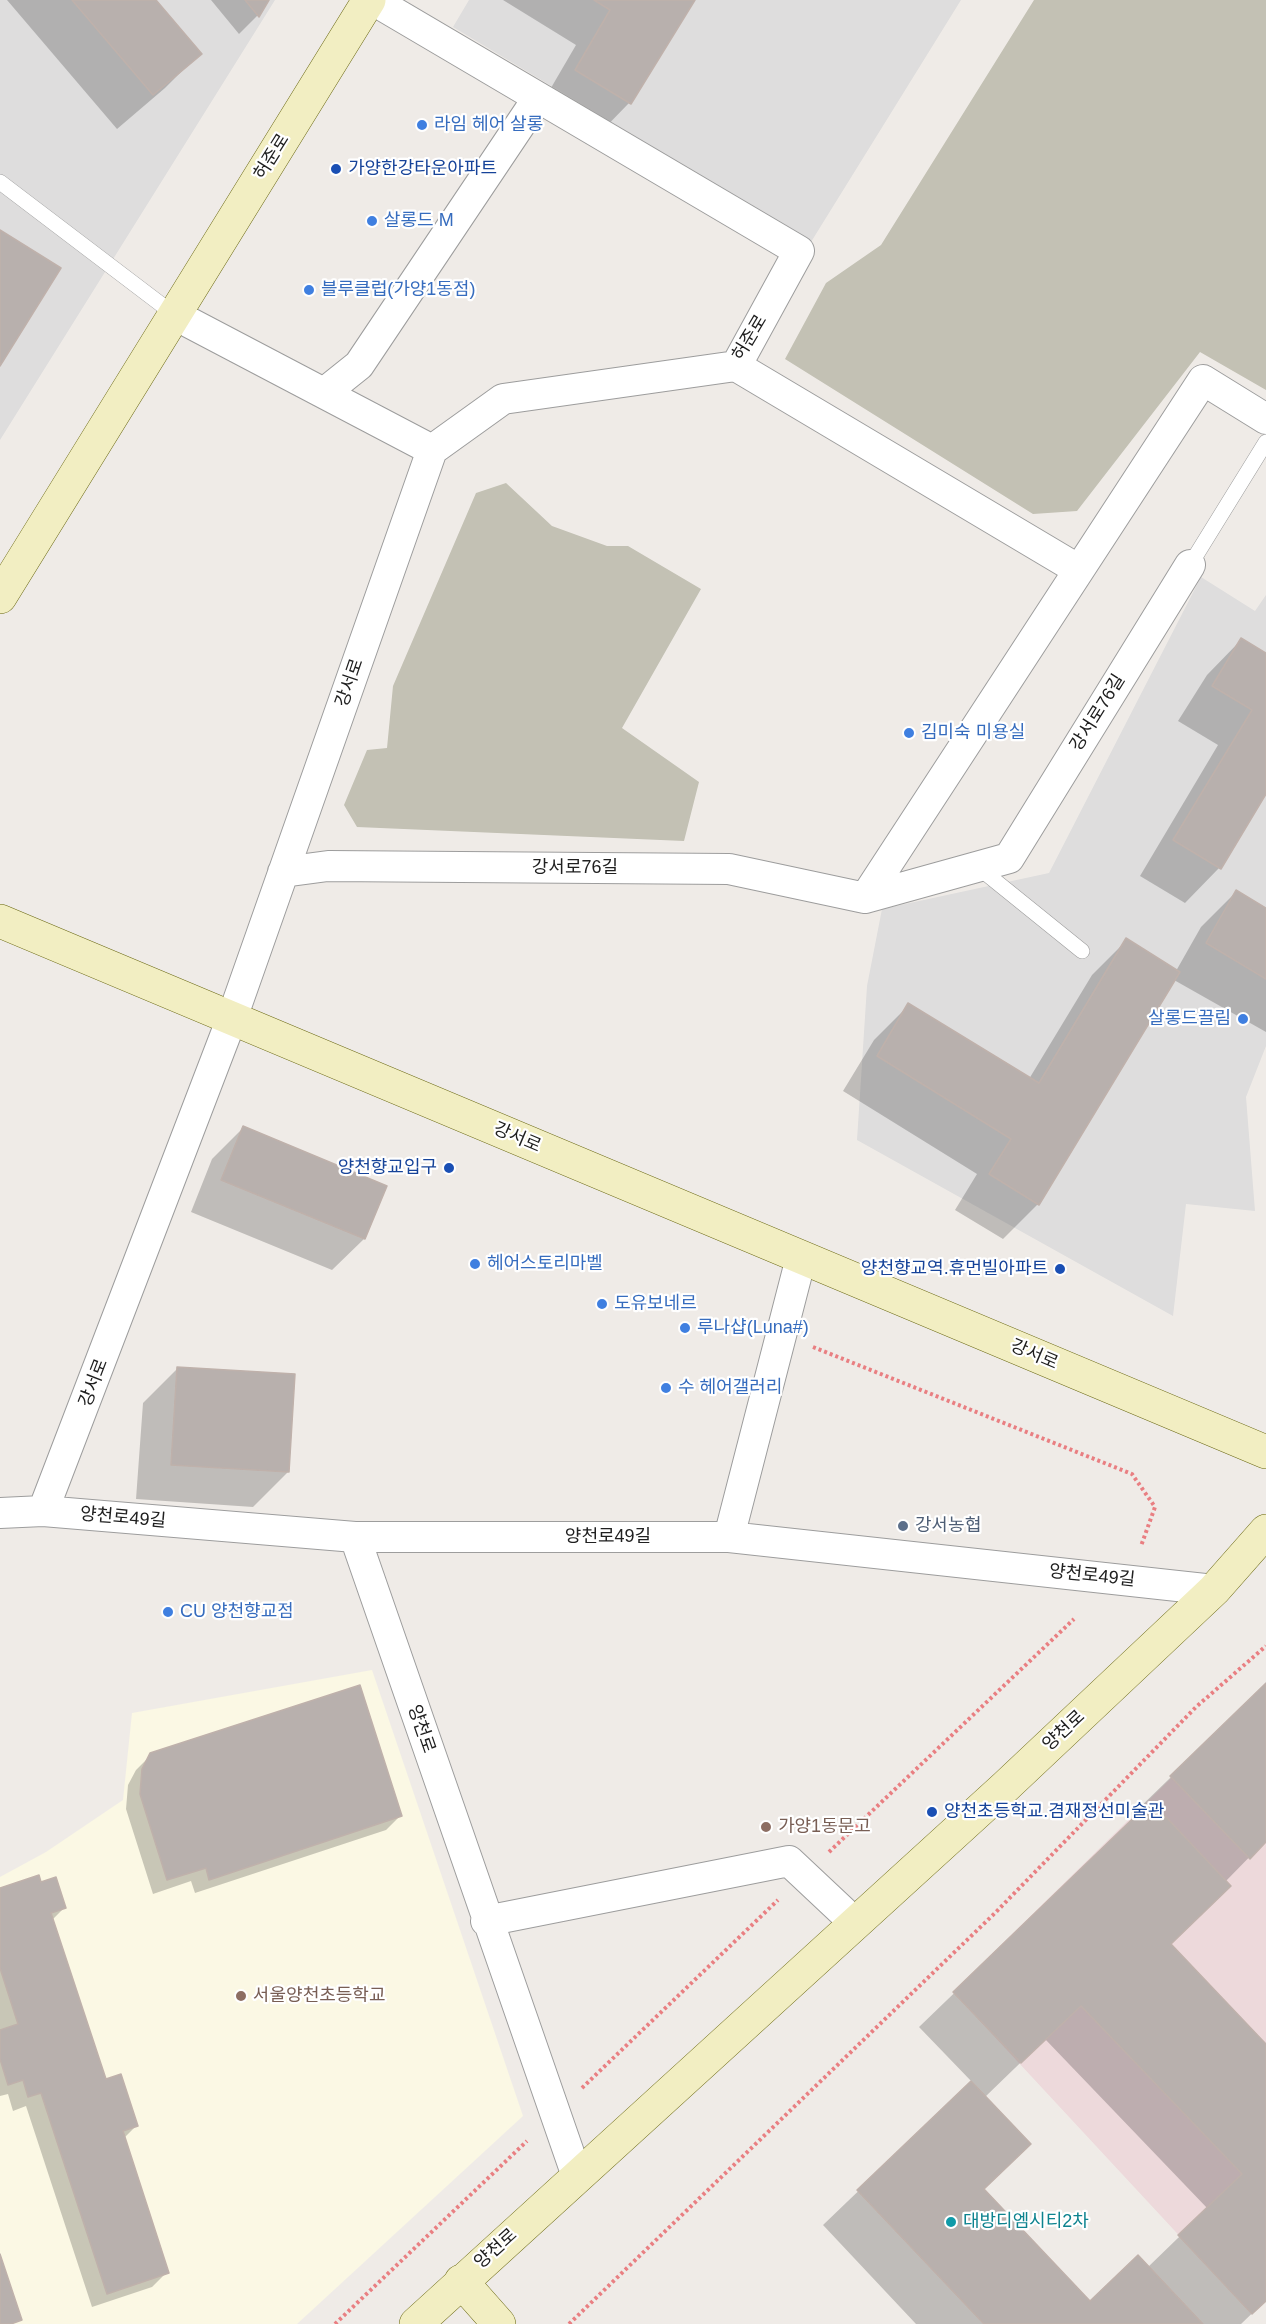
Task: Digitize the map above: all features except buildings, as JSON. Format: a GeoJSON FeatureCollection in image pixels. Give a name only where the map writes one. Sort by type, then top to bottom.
{"type":"FeatureCollection","features":[{"type":"Feature","properties":{"kind":"main road","name":"허준로"},"geometry":{"type":"LineString","coordinates":[[0,597],[371,0]]}},
{"type":"Feature","properties":{"kind":"main road","name":"강서로"},"geometry":{"type":"LineString","coordinates":[[0,921],[1266,1452]]}},
{"type":"Feature","properties":{"kind":"main road","name":"양천로"},"geometry":{"type":"LineString","coordinates":[[416,2324],[1005,1787],[1214,1590],[1266,1531]]}},
{"type":"Feature","properties":{"kind":"main road"},"geometry":{"type":"LineString","coordinates":[[461,2281],[499,2324]]}},
{"type":"Feature","properties":{"kind":"street","name":"허준로"},"geometry":{"type":"LineString","coordinates":[[371,0],[799,251],[736,366],[503,399],[432,450]]}},
{"type":"Feature","properties":{"kind":"street"},"geometry":{"type":"LineString","coordinates":[[324,393],[360,365],[538,98]]}},
{"type":"Feature","properties":{"kind":"street"},"geometry":{"type":"LineString","coordinates":[[175,315],[432,450]]}},
{"type":"Feature","properties":{"kind":"street"},"geometry":{"type":"LineString","coordinates":[[736,366],[1079,570]]}},
{"type":"Feature","properties":{"kind":"street"},"geometry":{"type":"LineString","coordinates":[[865,898],[1203,380],[1266,418]]}},
{"type":"Feature","properties":{"kind":"street","name":"강서로"},"geometry":{"type":"LineString","coordinates":[[43,1511],[232,1018],[432,450]]}},
{"type":"Feature","properties":{"kind":"street","name":"강서로76길"},"geometry":{"type":"LineString","coordinates":[[283,872],[328,866],[729,869],[865,898],[1009,858],[1190,566]]}},
{"type":"Feature","properties":{"kind":"street"},"geometry":{"type":"LineString","coordinates":[[729,1537],[801,1258]]}},
{"type":"Feature","properties":{"kind":"street","name":"양천로49길"},"geometry":{"type":"LineString","coordinates":[[0,1513],[43,1511],[355,1537],[729,1537],[1214,1590]]}},
{"type":"Feature","properties":{"kind":"street","name":"양천로"},"geometry":{"type":"LineString","coordinates":[[355,1537],[486,1921],[577,2176]]}},
{"type":"Feature","properties":{"kind":"street"},"geometry":{"type":"LineString","coordinates":[[486,1921],[789,1861],[855,1923]]}},
{"type":"Feature","properties":{"kind":"lane"},"geometry":{"type":"LineString","coordinates":[[0,182],[175,315]]}},
{"type":"Feature","properties":{"kind":"lane","name":"강서로76길"},"geometry":{"type":"LineString","coordinates":[[1190,566],[1266,442]]}},
{"type":"Feature","properties":{"kind":"lane"},"geometry":{"type":"LineString","coordinates":[[978,867],[1082,951]]}},
{"type":"Feature","properties":{"kind":"path"},"geometry":{"type":"LineString","coordinates":[[782,1333],[1132,1474],[1155,1507],[1141,1546]]}},
{"type":"Feature","properties":{"kind":"path"},"geometry":{"type":"LineString","coordinates":[[334,2324],[1074,1619]]}},
{"type":"Feature","properties":{"kind":"path"},"geometry":{"type":"LineString","coordinates":[[569,2324],[995,1913],[1196,1707],[1266,1646]]}},
{"type":"Feature","properties":{"kind":"shaded area"},"geometry":{"type":"Polygon","coordinates":[[[0,0],[275,0],[0,440],[0,0]]]}},
{"type":"Feature","properties":{"kind":"shaded area"},"geometry":{"type":"Polygon","coordinates":[[[469,0],[961,0],[811,242],[453,27],[469,0]]]}},
{"type":"Feature","properties":{"kind":"shaded area"},"geometry":{"type":"Polygon","coordinates":[[[1034,0],[1266,0],[1266,390],[1200,352],[1077,511],[1033,514],[785,359],[826,283],[881,245],[1034,0]]]}},
{"type":"Feature","properties":{"kind":"shaded area"},"geometry":{"type":"Polygon","coordinates":[[[506,483],[552,526],[607,546],[628,546],[701,589],[622,728],[699,782],[684,841],[357,827],[344,805],[367,750],[387,748],[393,686],[476,493],[506,483]]]}},
{"type":"Feature","properties":{"kind":"shaded area"},"geometry":{"type":"Polygon","coordinates":[[[1201,577],[1255,611],[1266,595],[1266,1046],[1246,1097],[1255,1211],[1186,1204],[1173,1316],[857,1140],[867,986],[882,909],[1049,873],[1201,577]]]}},
{"type":"Feature","properties":{"kind":"shaded area","name":"서울양천초등학교"},"geometry":{"type":"Polygon","coordinates":[[[372,1670],[523,2116],[297,2324],[0,2324],[0,1877],[46,1852],[123,1800],[132,1713],[372,1670]]]}},
{"type":"Feature","properties":{"kind":"shaded area"},"geometry":{"type":"Polygon","coordinates":[[[1266,1685],[1266,2300],[1252,2314],[953,1992],[1266,1685]]]}},
{"type":"Feature","properties":{"kind":"place","name":"라임 헤어 살롱"},"geometry":{"type":"Point","coordinates":[422,125]}},
{"type":"Feature","properties":{"kind":"place","name":"가양한강타운아파트"},"geometry":{"type":"Point","coordinates":[336,169]}},
{"type":"Feature","properties":{"kind":"place","name":"살롱드 M"},"geometry":{"type":"Point","coordinates":[372,221]}},
{"type":"Feature","properties":{"kind":"place","name":"블루클럽(가양1동점)"},"geometry":{"type":"Point","coordinates":[309,290]}},
{"type":"Feature","properties":{"kind":"place","name":"김미숙 미용실"},"geometry":{"type":"Point","coordinates":[909,733]}},
{"type":"Feature","properties":{"kind":"place","name":"살롱드끌림"},"geometry":{"type":"Point","coordinates":[1243,1019]}},
{"type":"Feature","properties":{"kind":"place","name":"양천향교입구"},"geometry":{"type":"Point","coordinates":[449,1168]}},
{"type":"Feature","properties":{"kind":"place","name":"헤어스토리마벨"},"geometry":{"type":"Point","coordinates":[475,1264]}},
{"type":"Feature","properties":{"kind":"place","name":"양천향교역.휴먼빌아파트"},"geometry":{"type":"Point","coordinates":[1060,1269]}},
{"type":"Feature","properties":{"kind":"place","name":"도유보네르"},"geometry":{"type":"Point","coordinates":[602,1304]}},
{"type":"Feature","properties":{"kind":"place","name":"루나샵(Luna#)"},"geometry":{"type":"Point","coordinates":[685,1328]}},
{"type":"Feature","properties":{"kind":"place","name":"수 헤어갤러리"},"geometry":{"type":"Point","coordinates":[666,1388]}},
{"type":"Feature","properties":{"kind":"place","name":"강서농협"},"geometry":{"type":"Point","coordinates":[903,1526]}},
{"type":"Feature","properties":{"kind":"place","name":"CU 양천향교점"},"geometry":{"type":"Point","coordinates":[168,1612]}},
{"type":"Feature","properties":{"kind":"place","name":"양천초등학교.겸재정선미술관"},"geometry":{"type":"Point","coordinates":[932,1812]}},
{"type":"Feature","properties":{"kind":"place","name":"가양1동문고"},"geometry":{"type":"Point","coordinates":[766,1827]}},
{"type":"Feature","properties":{"kind":"place","name":"서울양천초등학교"},"geometry":{"type":"Point","coordinates":[241,1996]}},
{"type":"Feature","properties":{"kind":"place","name":"대방디엠시티2차"},"geometry":{"type":"Point","coordinates":[951,2222]}}]}
